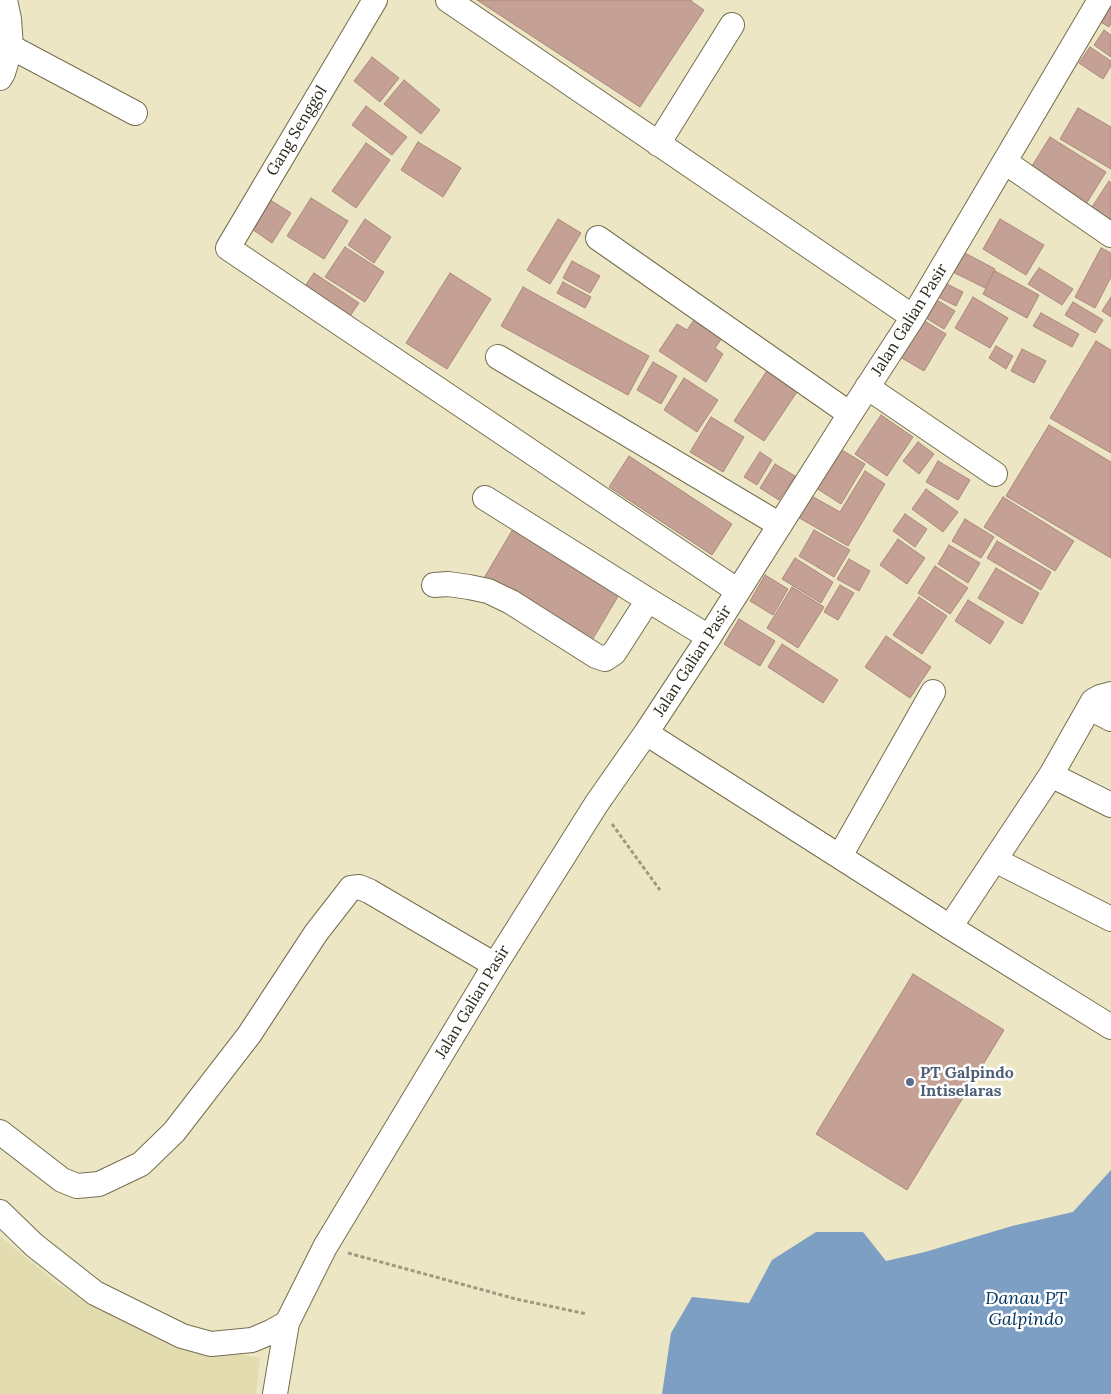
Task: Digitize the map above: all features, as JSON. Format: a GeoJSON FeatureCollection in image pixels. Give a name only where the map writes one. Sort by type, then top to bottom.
{"type":"FeatureCollection","features":[{"type":"Feature","properties":{"kind":"street"},"geometry":{"type":"LineString","coordinates":[[0,78],[10,47],[9,19],[5,0]]}},
{"type":"Feature","properties":{"kind":"street","name":"Gang Senggol"},"geometry":{"type":"LineString","coordinates":[[375,0],[228,248],[738,591]]}},
{"type":"Feature","properties":{"kind":"street"},"geometry":{"type":"LineString","coordinates":[[448,0],[913,317]]}},
{"type":"Feature","properties":{"kind":"street","name":"Jalan Galian Pasir"},"geometry":{"type":"LineString","coordinates":[[275,1394],[287,1323],[325,1247],[495,964],[597,803],[709,637],[867,386],[913,317],[1100,0]]}},
{"type":"Feature","properties":{"kind":"street"},"geometry":{"type":"LineString","coordinates":[[658,144],[732,25]]}},
{"type":"Feature","properties":{"kind":"street"},"geometry":{"type":"LineString","coordinates":[[10,47],[135,113]]}},
{"type":"Feature","properties":{"kind":"street"},"geometry":{"type":"LineString","coordinates":[[1005,162],[1111,234]]}},
{"type":"Feature","properties":{"kind":"street"},"geometry":{"type":"LineString","coordinates":[[598,238],[850,414]]}},
{"type":"Feature","properties":{"kind":"street"},"geometry":{"type":"LineString","coordinates":[[498,356],[780,525]]}},
{"type":"Feature","properties":{"kind":"street"},"geometry":{"type":"LineString","coordinates":[[867,386],[995,474]]}},
{"type":"Feature","properties":{"kind":"street"},"geometry":{"type":"LineString","coordinates":[[485,498],[709,637]]}},
{"type":"Feature","properties":{"kind":"street"},"geometry":{"type":"LineString","coordinates":[[434,585],[455,585],[488,591],[511,602],[596,656],[605,659],[614,652],[648,600]]}},
{"type":"Feature","properties":{"kind":"street"},"geometry":{"type":"LineString","coordinates":[[840,856],[933,692]]}},
{"type":"Feature","properties":{"kind":"street"},"geometry":{"type":"LineString","coordinates":[[950,927],[1051,775],[1093,701],[1111,694]]}},
{"type":"Feature","properties":{"kind":"street"},"geometry":{"type":"LineString","coordinates":[[1090,708],[1111,719]]}},
{"type":"Feature","properties":{"kind":"street"},"geometry":{"type":"LineString","coordinates":[[646,733],[1111,1028]]}},
{"type":"Feature","properties":{"kind":"street"},"geometry":{"type":"LineString","coordinates":[[1051,775],[1111,805]]}},
{"type":"Feature","properties":{"kind":"street"},"geometry":{"type":"LineString","coordinates":[[996,860],[1111,919]]}},
{"type":"Feature","properties":{"kind":"street"},"geometry":{"type":"LineString","coordinates":[[0,1132],[62,1180],[77,1186],[99,1184],[141,1164],[174,1132],[248,1035],[316,933],[351,888],[359,887],[369,891],[495,964]]}},
{"type":"Feature","properties":{"kind":"street"},"geometry":{"type":"LineString","coordinates":[[0,1212],[34,1245],[95,1293],[182,1336],[211,1344],[252,1340],[287,1323]]}},
{"type":"Feature","properties":{"kind":"path"},"geometry":{"type":"LineString","coordinates":[[597,803],[660,890]]}},
{"type":"Feature","properties":{"kind":"path"},"geometry":{"type":"LineString","coordinates":[[325,1247],[516,1299],[587,1314]]}},
{"type":"Feature","properties":{"kind":"shaded area"},"geometry":{"type":"Polygon","coordinates":[[[0,1236],[58,1284],[187,1350],[229,1352],[260,1358],[256,1394],[0,1394],[0,1236]]]}},
{"type":"Feature","properties":{"kind":"water","name":"Danau PT Galpindo"},"geometry":{"type":"Polygon","coordinates":[[[1111,1170],[1111,1394],[662,1394],[671,1333],[692,1297],[749,1303],[772,1260],[816,1232],[863,1232],[886,1261],[925,1252],[1012,1226],[1073,1212],[1111,1170]]]}},
{"type":"Feature","properties":{"kind":"building"},"geometry":{"type":"Polygon","coordinates":[[[477,0],[692,0],[704,10],[640,107],[477,0]]]}},
{"type":"Feature","properties":{"kind":"building"},"geometry":{"type":"Polygon","coordinates":[[[1111,0],[1111,23],[1109,27],[1094,18],[1111,0]]]}},
{"type":"Feature","properties":{"kind":"building"},"geometry":{"type":"Polygon","coordinates":[[[1104,30],[1111,35],[1111,57],[1094,45],[1104,30]]]}},
{"type":"Feature","properties":{"kind":"building"},"geometry":{"type":"Polygon","coordinates":[[[1090,47],[1111,61],[1111,66],[1103,79],[1079,63],[1090,47]]]}},
{"type":"Feature","properties":{"kind":"building"},"geometry":{"type":"Polygon","coordinates":[[[372,57],[399,78],[380,102],[354,81],[372,57]]]}},
{"type":"Feature","properties":{"kind":"building"},"geometry":{"type":"Polygon","coordinates":[[[404,80],[440,110],[421,134],[384,104],[404,80]]]}},
{"type":"Feature","properties":{"kind":"building"},"geometry":{"type":"Polygon","coordinates":[[[366,106],[407,137],[392,155],[352,125],[366,106]]]}},
{"type":"Feature","properties":{"kind":"building"},"geometry":{"type":"Polygon","coordinates":[[[1078,108],[1111,127],[1111,169],[1060,139],[1078,108]]]}},
{"type":"Feature","properties":{"kind":"building"},"geometry":{"type":"Polygon","coordinates":[[[1050,137],[1106,172],[1086,204],[1030,169],[1050,137]]]}},
{"type":"Feature","properties":{"kind":"building"},"geometry":{"type":"Polygon","coordinates":[[[418,142],[461,168],[443,197],[401,170],[418,142]]]}},
{"type":"Feature","properties":{"kind":"building"},"geometry":{"type":"Polygon","coordinates":[[[366,143],[390,160],[356,208],[332,191],[366,143]]]}},
{"type":"Feature","properties":{"kind":"building"},"geometry":{"type":"Polygon","coordinates":[[[1109,181],[1111,183],[1111,225],[1090,210],[1109,181]]]}},
{"type":"Feature","properties":{"kind":"building"},"geometry":{"type":"Polygon","coordinates":[[[267,198],[291,213],[272,243],[249,227],[267,198]]]}},
{"type":"Feature","properties":{"kind":"building"},"geometry":{"type":"Polygon","coordinates":[[[311,198],[348,221],[324,259],[287,236],[311,198]]]}},
{"type":"Feature","properties":{"kind":"building"},"geometry":{"type":"Polygon","coordinates":[[[365,219],[391,237],[374,263],[348,245],[365,219]]]}},
{"type":"Feature","properties":{"kind":"building"},"geometry":{"type":"Polygon","coordinates":[[[558,219],[581,233],[550,284],[527,270],[558,219]]]}},
{"type":"Feature","properties":{"kind":"building"},"geometry":{"type":"Polygon","coordinates":[[[1000,219],[1044,245],[1026,275],[983,249],[1000,219]]]}},
{"type":"Feature","properties":{"kind":"building"},"geometry":{"type":"Polygon","coordinates":[[[345,247],[384,272],[365,302],[325,277],[345,247]]]}},
{"type":"Feature","properties":{"kind":"building"},"geometry":{"type":"Polygon","coordinates":[[[1101,248],[1111,253],[1111,277],[1095,308],[1075,297],[1101,248]]]}},
{"type":"Feature","properties":{"kind":"building"},"geometry":{"type":"Polygon","coordinates":[[[963,252],[995,269],[985,288],[953,272],[963,252]]]}},
{"type":"Feature","properties":{"kind":"building"},"geometry":{"type":"Polygon","coordinates":[[[572,261],[600,276],[590,293],[563,278],[572,261]]]}},
{"type":"Feature","properties":{"kind":"building"},"geometry":{"type":"Polygon","coordinates":[[[1039,268],[1073,289],[1062,305],[1028,284],[1039,268]]]}},
{"type":"Feature","properties":{"kind":"building"},"geometry":{"type":"Polygon","coordinates":[[[995,271],[1039,295],[1027,318],[983,294],[995,271]]]}},
{"type":"Feature","properties":{"kind":"building"},"geometry":{"type":"Polygon","coordinates":[[[314,273],[359,303],[348,319],[303,289],[314,273]]]}},
{"type":"Feature","properties":{"kind":"building"},"geometry":{"type":"Polygon","coordinates":[[[450,273],[491,299],[447,369],[406,343],[450,273]]]}},
{"type":"Feature","properties":{"kind":"building"},"geometry":{"type":"Polygon","coordinates":[[[563,282],[591,297],[585,308],[557,293],[563,282]]]}},
{"type":"Feature","properties":{"kind":"building"},"geometry":{"type":"Polygon","coordinates":[[[943,282],[963,292],[956,306],[936,296],[943,282]]]}},
{"type":"Feature","properties":{"kind":"building"},"geometry":{"type":"Polygon","coordinates":[[[523,287],[649,356],[628,395],[501,326],[523,287]]]}},
{"type":"Feature","properties":{"kind":"building"},"geometry":{"type":"Polygon","coordinates":[[[973,297],[1008,318],[990,348],[955,328],[973,297]]]}},
{"type":"Feature","properties":{"kind":"building"},"geometry":{"type":"Polygon","coordinates":[[[1111,297],[1111,317],[1102,311],[1111,297]]]}},
{"type":"Feature","properties":{"kind":"building"},"geometry":{"type":"Polygon","coordinates":[[[937,300],[955,311],[944,329],[926,318],[937,300]]]}},
{"type":"Feature","properties":{"kind":"building"},"geometry":{"type":"Polygon","coordinates":[[[1073,302],[1103,320],[1095,333],[1065,315],[1073,302]]]}},
{"type":"Feature","properties":{"kind":"building"},"geometry":{"type":"Polygon","coordinates":[[[1041,313],[1079,334],[1072,347],[1033,326],[1041,313]]]}},
{"type":"Feature","properties":{"kind":"building"},"geometry":{"type":"Polygon","coordinates":[[[696,317],[724,335],[715,348],[723,354],[706,382],[659,351],[677,324],[687,330],[696,317]]]}},
{"type":"Feature","properties":{"kind":"building"},"geometry":{"type":"Polygon","coordinates":[[[923,320],[946,334],[924,371],[900,357],[923,320]]]}},
{"type":"Feature","properties":{"kind":"building"},"geometry":{"type":"Polygon","coordinates":[[[1096,341],[1111,350],[1111,453],[1050,418],[1096,341]]]}},
{"type":"Feature","properties":{"kind":"building"},"geometry":{"type":"Polygon","coordinates":[[[996,346],[1013,356],[1006,369],[989,358],[996,346]]]}},
{"type":"Feature","properties":{"kind":"building"},"geometry":{"type":"Polygon","coordinates":[[[1022,349],[1046,361],[1034,383],[1011,371],[1022,349]]]}},
{"type":"Feature","properties":{"kind":"building"},"geometry":{"type":"Polygon","coordinates":[[[653,362],[677,376],[661,404],[637,390],[653,362]]]}},
{"type":"Feature","properties":{"kind":"building"},"geometry":{"type":"Polygon","coordinates":[[[770,366],[801,386],[764,441],[734,421],[770,366]]]}},
{"type":"Feature","properties":{"kind":"building"},"geometry":{"type":"Polygon","coordinates":[[[684,378],[718,400],[697,432],[664,410],[684,378]]]}},
{"type":"Feature","properties":{"kind":"building"},"geometry":{"type":"Polygon","coordinates":[[[881,415],[913,437],[887,476],[855,454],[881,415]]]}},
{"type":"Feature","properties":{"kind":"building"},"geometry":{"type":"Polygon","coordinates":[[[711,417],[744,437],[723,472],[690,452],[711,417]]]}},
{"type":"Feature","properties":{"kind":"building"},"geometry":{"type":"Polygon","coordinates":[[[1049,425],[1111,462],[1111,558],[1006,496],[1049,425]]]}},
{"type":"Feature","properties":{"kind":"building"},"geometry":{"type":"Polygon","coordinates":[[[918,442],[934,454],[919,474],[903,461],[918,442]]]}},
{"type":"Feature","properties":{"kind":"building"},"geometry":{"type":"Polygon","coordinates":[[[837,447],[865,464],[841,504],[813,486],[837,447]]]}},
{"type":"Feature","properties":{"kind":"building"},"geometry":{"type":"Polygon","coordinates":[[[760,452],[772,460],[757,485],[744,477],[760,452]]]}},
{"type":"Feature","properties":{"kind":"building"},"geometry":{"type":"Polygon","coordinates":[[[629,456],[732,524],[712,555],[609,487],[629,456]]]}},
{"type":"Feature","properties":{"kind":"building"},"geometry":{"type":"Polygon","coordinates":[[[938,461],[970,480],[958,500],[926,482],[938,461]]]}},
{"type":"Feature","properties":{"kind":"building"},"geometry":{"type":"Polygon","coordinates":[[[775,464],[795,476],[779,500],[760,488],[775,464]]]}},
{"type":"Feature","properties":{"kind":"building"},"geometry":{"type":"Polygon","coordinates":[[[865,471],[885,484],[848,546],[796,516],[808,494],[840,512],[865,471]]]}},
{"type":"Feature","properties":{"kind":"building"},"geometry":{"type":"Polygon","coordinates":[[[926,489],[958,512],[943,532],[912,509],[926,489]]]}},
{"type":"Feature","properties":{"kind":"building"},"geometry":{"type":"Polygon","coordinates":[[[1003,497],[1074,541],[1055,571],[984,527],[1003,497]]]}},
{"type":"Feature","properties":{"kind":"building"},"geometry":{"type":"Polygon","coordinates":[[[905,514],[927,529],[915,547],[893,531],[905,514]]]}},
{"type":"Feature","properties":{"kind":"building"},"geometry":{"type":"Polygon","coordinates":[[[965,519],[994,537],[981,558],[952,541],[965,519]]]}},
{"type":"Feature","properties":{"kind":"building"},"geometry":{"type":"Polygon","coordinates":[[[516,524],[623,588],[591,642],[484,578],[516,524]]]}},
{"type":"Feature","properties":{"kind":"building"},"geometry":{"type":"Polygon","coordinates":[[[814,530],[850,550],[834,577],[799,556],[814,530]]]}},
{"type":"Feature","properties":{"kind":"building"},"geometry":{"type":"Polygon","coordinates":[[[898,539],[925,558],[907,584],[880,565],[898,539]]]}},
{"type":"Feature","properties":{"kind":"building"},"geometry":{"type":"Polygon","coordinates":[[[997,541],[1051,572],[1041,590],[987,558],[997,541]]]}},
{"type":"Feature","properties":{"kind":"building"},"geometry":{"type":"Polygon","coordinates":[[[949,545],[980,563],[968,583],[938,564],[949,545]]]}},
{"type":"Feature","properties":{"kind":"building"},"geometry":{"type":"Polygon","coordinates":[[[795,558],[833,582],[821,603],[782,579],[795,558]]]}},
{"type":"Feature","properties":{"kind":"building"},"geometry":{"type":"Polygon","coordinates":[[[849,559],[870,571],[859,591],[837,579],[849,559]]]}},
{"type":"Feature","properties":{"kind":"building"},"geometry":{"type":"Polygon","coordinates":[[[935,566],[968,588],[950,614],[918,593],[935,566]]]}},
{"type":"Feature","properties":{"kind":"building"},"geometry":{"type":"Polygon","coordinates":[[[996,568],[1039,593],[1022,624],[978,598],[996,568]]]}},
{"type":"Feature","properties":{"kind":"building"},"geometry":{"type":"Polygon","coordinates":[[[765,575],[788,589],[773,615],[750,601],[765,575]]]}},
{"type":"Feature","properties":{"kind":"building"},"geometry":{"type":"Polygon","coordinates":[[[840,585],[854,593],[838,620],[824,612],[840,585]]]}},
{"type":"Feature","properties":{"kind":"building"},"geometry":{"type":"Polygon","coordinates":[[[792,587],[824,607],[798,648],[767,628],[792,587]]]}},
{"type":"Feature","properties":{"kind":"building"},"geometry":{"type":"Polygon","coordinates":[[[919,597],[947,616],[922,654],[893,635],[919,597]]]}},
{"type":"Feature","properties":{"kind":"building"},"geometry":{"type":"Polygon","coordinates":[[[968,600],[1004,622],[990,644],[955,621],[968,600]]]}},
{"type":"Feature","properties":{"kind":"building"},"geometry":{"type":"Polygon","coordinates":[[[739,619],[775,641],[760,666],[724,644],[739,619]]]}},
{"type":"Feature","properties":{"kind":"building"},"geometry":{"type":"Polygon","coordinates":[[[886,636],[931,667],[910,698],[865,667],[886,636]]]}},
{"type":"Feature","properties":{"kind":"building"},"geometry":{"type":"Polygon","coordinates":[[[782,644],[838,680],[823,703],[768,667],[782,644]]]}},
{"type":"Feature","properties":{"kind":"building","name":"PT Galpindo Intiselaras"},"geometry":{"type":"Polygon","coordinates":[[[913,974],[1004,1030],[907,1190],[816,1134],[913,974]]]}},
{"type":"Feature","properties":{"kind":"place","name":"PT Galpindo Intiselaras"},"geometry":{"type":"Point","coordinates":[910,1082]}}]}
